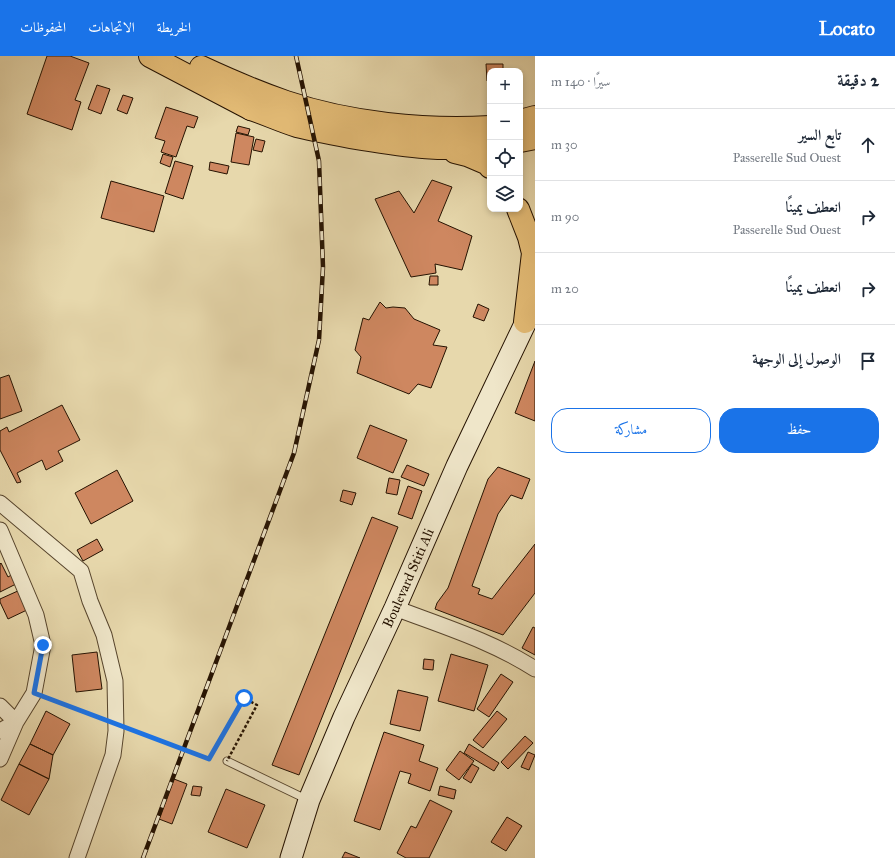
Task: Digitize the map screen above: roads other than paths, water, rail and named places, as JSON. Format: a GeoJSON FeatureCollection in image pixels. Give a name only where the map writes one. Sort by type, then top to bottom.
{"type":"FeatureCollection","features":[{"type":"Feature","properties":{"kind":"main road"},"geometry":{"type":"LineString","coordinates":[[150,56],[251,109],[296,125],[397,145],[440,148],[471,148],[487,145]]}},
{"type":"Feature","properties":{"kind":"main road"},"geometry":{"type":"LineString","coordinates":[[178,56],[201,68],[250,89],[287,102],[338,115],[374,123],[468,129],[487,127]]}},
{"type":"Feature","properties":{"kind":"main road"},"geometry":{"type":"LineString","coordinates":[[440,148],[467,155],[487,164]]}},
{"type":"Feature","properties":{"kind":"main road"},"geometry":{"type":"LineString","coordinates":[[519,212],[529,237],[533,253],[530,312]]}},
{"type":"Feature","properties":{"kind":"main road","name":"Boulevard Stiti Ali"},"geometry":{"type":"LineString","coordinates":[[291,858],[309,800],[344,717],[395,608],[457,466],[530,312]]}},
{"type":"Feature","properties":{"kind":"street"},"geometry":{"type":"LineString","coordinates":[[0,503],[81,571],[90,601],[104,635],[115,681],[116,731],[113,755],[77,858]]}},
{"type":"Feature","properties":{"kind":"street"},"geometry":{"type":"LineString","coordinates":[[0,530],[36,615],[43,645],[34,693],[16,722],[0,759]]}},
{"type":"Feature","properties":{"kind":"street"},"geometry":{"type":"LineString","coordinates":[[395,608],[482,641],[535,669]]}},
{"type":"Feature","properties":{"kind":"street"},"geometry":{"type":"LineString","coordinates":[[0,706],[16,722]]}},
{"type":"Feature","properties":{"kind":"street"},"geometry":{"type":"LineString","coordinates":[[0,731],[16,722]]}},
{"type":"Feature","properties":{"kind":"lane"},"geometry":{"type":"LineString","coordinates":[[227,761],[309,800]]}},
{"type":"Feature","properties":{"kind":"railway"},"geometry":{"type":"LineString","coordinates":[[143,858],[294,453],[319,340],[323,267],[319,161],[296,56]]}}]}
